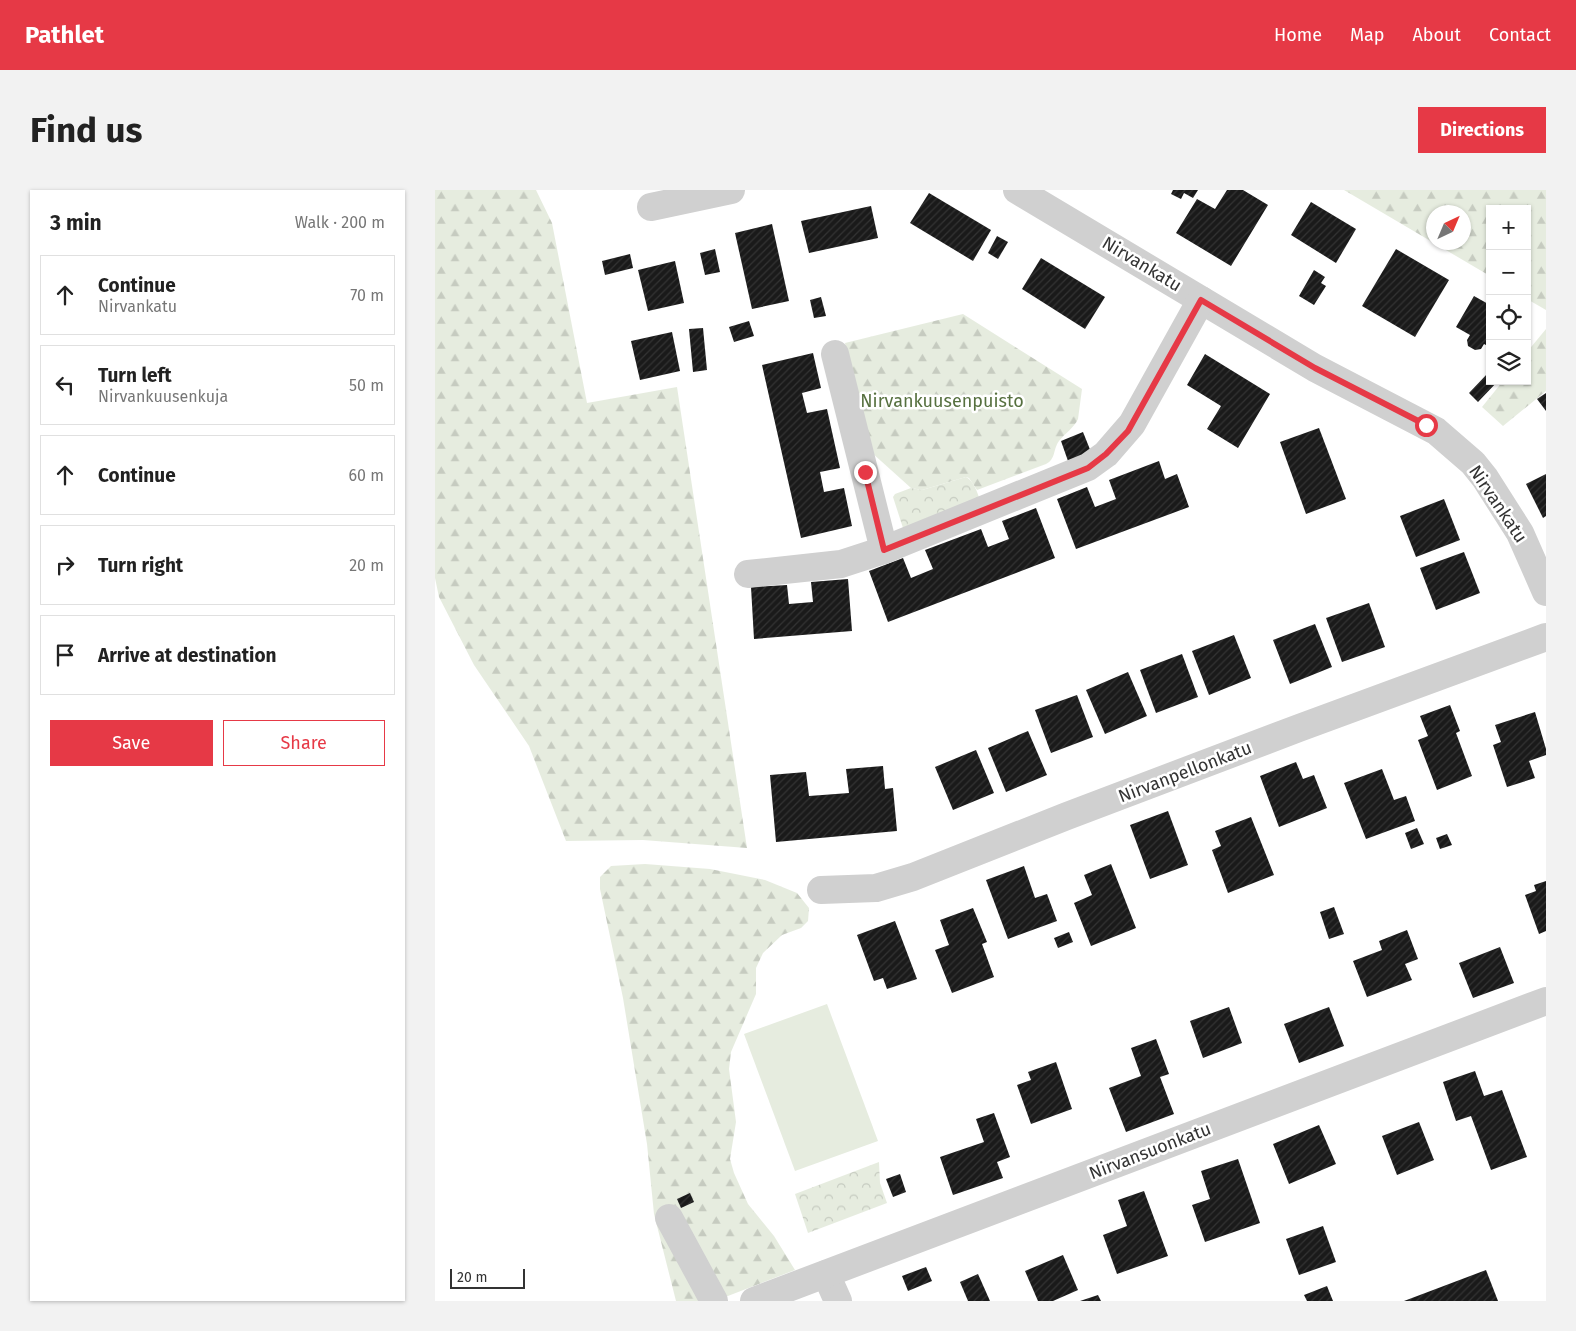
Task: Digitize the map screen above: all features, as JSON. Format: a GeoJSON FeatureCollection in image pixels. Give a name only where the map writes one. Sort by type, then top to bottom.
{"type":"FeatureCollection","features":[{"type":"Feature","properties":{"kind":"street"},"geometry":{"type":"LineString","coordinates":[[651,207],[731,190]]}},
{"type":"Feature","properties":{"kind":"street","name":"Nirvankatu"},"geometry":{"type":"LineString","coordinates":[[1017,190],[1315,368],[1426,425],[1444,438],[1473,463],[1485,478],[1520,532],[1546,592]]}},
{"type":"Feature","properties":{"kind":"street"},"geometry":{"type":"LineString","coordinates":[[748,574],[841,564],[884,550],[1088,468],[1106,454],[1128,431],[1201,300]]}},
{"type":"Feature","properties":{"kind":"street"},"geometry":{"type":"LineString","coordinates":[[835,354],[884,550]]}},
{"type":"Feature","properties":{"kind":"street","name":"Nirvanpellonkatu"},"geometry":{"type":"LineString","coordinates":[[821,890],[876,888],[913,877],[1299,728],[1546,637]]}},
{"type":"Feature","properties":{"kind":"street","name":"Nirvansuonkatu"},"geometry":{"type":"LineString","coordinates":[[754,1301],[1546,1002]]}},
{"type":"Feature","properties":{"kind":"street"},"geometry":{"type":"LineString","coordinates":[[669,1218],[714,1301]]}},
{"type":"Feature","properties":{"kind":"street"},"geometry":{"type":"LineString","coordinates":[[826,1274],[838,1301]]}},
{"type":"Feature","properties":{"kind":"green space"},"geometry":{"type":"Polygon","coordinates":[[[435,190],[536,190],[552,223],[587,403],[677,387],[747,848],[643,840],[566,841],[529,746],[474,665],[439,597],[435,578],[435,190]]]}},
{"type":"Feature","properties":{"kind":"green space"},"geometry":{"type":"Polygon","coordinates":[[[1344,190],[1546,190],[1546,310],[1531,301],[1531,205],[1486,205],[1486,274],[1446,250],[1471,250],[1471,205],[1426,205],[1426,238],[1344,190]]]}},
{"type":"Feature","properties":{"kind":"green space","name":"Nirvankuusenpuisto"},"geometry":{"type":"Polygon","coordinates":[[[963,314],[1082,389],[1078,419],[1059,441],[1053,457],[1046,464],[977,490],[969,478],[966,477],[922,490],[911,488],[867,447],[845,343],[963,314]]]}},
{"type":"Feature","properties":{"kind":"green space"},"geometry":{"type":"Polygon","coordinates":[[[1546,329],[1546,391],[1503,426],[1482,407],[1500,385],[1531,385],[1531,347],[1546,329]]]}},
{"type":"Feature","properties":{"kind":"green space"},"geometry":{"type":"Polygon","coordinates":[[[966,477],[973,484],[980,500],[903,528],[893,497],[895,494],[911,488],[922,490],[966,477]]]}},
{"type":"Feature","properties":{"kind":"green space"},"geometry":{"type":"Polygon","coordinates":[[[645,864],[710,869],[765,880],[797,893],[809,908],[808,921],[801,928],[782,935],[763,953],[756,968],[756,994],[731,1052],[729,1069],[736,1122],[730,1159],[734,1173],[748,1204],[774,1236],[795,1270],[715,1301],[676,1301],[654,1214],[647,1144],[623,998],[600,889],[600,877],[611,866],[645,864]]]}},
{"type":"Feature","properties":{"kind":"green space"},"geometry":{"type":"Polygon","coordinates":[[[827,1004],[878,1141],[795,1171],[744,1034],[827,1004]]]}},
{"type":"Feature","properties":{"kind":"green space"},"geometry":{"type":"Polygon","coordinates":[[[879,1162],[880,1183],[887,1203],[808,1233],[795,1194],[879,1162]]]}},
{"type":"Feature","properties":{"kind":"building"},"geometry":{"type":"Polygon","coordinates":[[[1173,190],[1198,190],[1193,198],[1184,193],[1181,199],[1171,194],[1173,190]]]}},
{"type":"Feature","properties":{"kind":"building"},"geometry":{"type":"Polygon","coordinates":[[[1227,190],[1243,190],[1268,205],[1231,266],[1176,233],[1197,199],[1215,209],[1227,190]]]}},
{"type":"Feature","properties":{"kind":"building"},"geometry":{"type":"Polygon","coordinates":[[[929,193],[991,230],[973,261],[910,223],[929,193]]]}},
{"type":"Feature","properties":{"kind":"building"},"geometry":{"type":"Polygon","coordinates":[[[1311,202],[1356,229],[1336,263],[1291,235],[1311,202]]]}},
{"type":"Feature","properties":{"kind":"building"},"geometry":{"type":"Polygon","coordinates":[[[871,206],[878,238],[809,253],[801,221],[871,206]]]}},
{"type":"Feature","properties":{"kind":"building"},"geometry":{"type":"Polygon","coordinates":[[[772,224],[789,301],[752,309],[735,233],[772,224]]]}},
{"type":"Feature","properties":{"kind":"building"},"geometry":{"type":"Polygon","coordinates":[[[997,236],[1008,242],[998,259],[988,253],[997,236]]]}},
{"type":"Feature","properties":{"kind":"building"},"geometry":{"type":"Polygon","coordinates":[[[715,249],[720,272],[705,275],[700,253],[715,249]]]}},
{"type":"Feature","properties":{"kind":"building"},"geometry":{"type":"Polygon","coordinates":[[[1396,249],[1449,280],[1415,337],[1362,306],[1396,249]]]}},
{"type":"Feature","properties":{"kind":"building"},"geometry":{"type":"Polygon","coordinates":[[[630,254],[633,268],[605,275],[602,261],[630,254]]]}},
{"type":"Feature","properties":{"kind":"building"},"geometry":{"type":"Polygon","coordinates":[[[1041,258],[1105,297],[1085,329],[1022,289],[1041,258]]]}},
{"type":"Feature","properties":{"kind":"building"},"geometry":{"type":"Polygon","coordinates":[[[675,261],[684,303],[648,311],[638,270],[675,261]]]}},
{"type":"Feature","properties":{"kind":"building"},"geometry":{"type":"Polygon","coordinates":[[[1314,270],[1325,277],[1321,283],[1326,286],[1314,305],[1299,296],[1314,270]]]}},
{"type":"Feature","properties":{"kind":"building"},"geometry":{"type":"Polygon","coordinates":[[[1474,296],[1486,303],[1486,345],[1484,344],[1481,349],[1475,350],[1468,346],[1467,340],[1470,335],[1456,327],[1474,296]]]}},
{"type":"Feature","properties":{"kind":"building"},"geometry":{"type":"Polygon","coordinates":[[[821,297],[826,316],[814,318],[810,300],[821,297]]]}},
{"type":"Feature","properties":{"kind":"building"},"geometry":{"type":"Polygon","coordinates":[[[749,321],[754,336],[734,342],[729,327],[749,321]]]}},
{"type":"Feature","properties":{"kind":"building"},"geometry":{"type":"Polygon","coordinates":[[[703,328],[707,370],[693,372],[689,329],[703,328]]]}},
{"type":"Feature","properties":{"kind":"building"},"geometry":{"type":"Polygon","coordinates":[[[672,332],[680,371],[640,380],[631,341],[672,332]]]}},
{"type":"Feature","properties":{"kind":"building"},"geometry":{"type":"Polygon","coordinates":[[[813,353],[821,388],[802,393],[807,413],[827,409],[840,468],[820,472],[824,492],[844,488],[852,526],[801,538],[762,365],[813,353]]]}},
{"type":"Feature","properties":{"kind":"building"},"geometry":{"type":"Polygon","coordinates":[[[1205,354],[1270,394],[1238,448],[1207,429],[1221,406],[1187,385],[1205,354]]]}},
{"type":"Feature","properties":{"kind":"building"},"geometry":{"type":"Polygon","coordinates":[[[1486,375],[1486,385],[1494,385],[1478,402],[1469,393],[1486,375]]]}},
{"type":"Feature","properties":{"kind":"building"},"geometry":{"type":"Polygon","coordinates":[[[1546,393],[1546,411],[1537,399],[1546,393]]]}},
{"type":"Feature","properties":{"kind":"building"},"geometry":{"type":"Polygon","coordinates":[[[1319,428],[1346,499],[1306,514],[1280,442],[1319,428]]]}},
{"type":"Feature","properties":{"kind":"building"},"geometry":{"type":"Polygon","coordinates":[[[1083,432],[1091,452],[1068,461],[1061,441],[1083,432]]]}},
{"type":"Feature","properties":{"kind":"building"},"geometry":{"type":"Polygon","coordinates":[[[1159,461],[1165,479],[1177,474],[1189,507],[1076,549],[1057,499],[1087,487],[1095,507],[1116,499],[1109,480],[1159,461]]]}},
{"type":"Feature","properties":{"kind":"building"},"geometry":{"type":"Polygon","coordinates":[[[1546,474],[1546,516],[1543,518],[1526,484],[1546,474]]]}},
{"type":"Feature","properties":{"kind":"building"},"geometry":{"type":"Polygon","coordinates":[[[1444,499],[1460,540],[1416,557],[1400,516],[1444,499]]]}},
{"type":"Feature","properties":{"kind":"building"},"geometry":{"type":"Polygon","coordinates":[[[1036,508],[1055,558],[888,622],[869,571],[903,558],[911,578],[933,569],[925,550],[981,529],[988,547],[1009,539],[1002,521],[1036,508]]]}},
{"type":"Feature","properties":{"kind":"building"},"geometry":{"type":"Polygon","coordinates":[[[1464,552],[1480,593],[1436,610],[1420,568],[1464,552]]]}},
{"type":"Feature","properties":{"kind":"building"},"geometry":{"type":"Polygon","coordinates":[[[848,579],[852,631],[754,639],[751,587],[787,585],[789,604],[813,602],[811,582],[848,579]]]}},
{"type":"Feature","properties":{"kind":"building"},"geometry":{"type":"Polygon","coordinates":[[[1369,603],[1385,647],[1342,662],[1326,618],[1369,603]]]}},
{"type":"Feature","properties":{"kind":"building"},"geometry":{"type":"Polygon","coordinates":[[[1315,624],[1332,667],[1290,684],[1273,640],[1315,624]]]}},
{"type":"Feature","properties":{"kind":"building"},"geometry":{"type":"Polygon","coordinates":[[[1234,635],[1251,678],[1209,695],[1192,651],[1234,635]]]}},
{"type":"Feature","properties":{"kind":"building"},"geometry":{"type":"Polygon","coordinates":[[[1182,654],[1198,697],[1156,713],[1140,670],[1182,654]]]}},
{"type":"Feature","properties":{"kind":"building"},"geometry":{"type":"Polygon","coordinates":[[[1128,672],[1147,716],[1105,734],[1086,690],[1128,672]]]}},
{"type":"Feature","properties":{"kind":"building"},"geometry":{"type":"Polygon","coordinates":[[[1077,695],[1093,737],[1051,753],[1035,710],[1077,695]]]}},
{"type":"Feature","properties":{"kind":"building"},"geometry":{"type":"Polygon","coordinates":[[[1450,705],[1460,731],[1456,733],[1472,776],[1437,790],[1418,740],[1428,736],[1420,716],[1450,705]]]}},
{"type":"Feature","properties":{"kind":"building"},"geometry":{"type":"Polygon","coordinates":[[[1535,712],[1546,755],[1529,761],[1535,778],[1507,787],[1493,745],[1501,742],[1495,725],[1535,712]]]}},
{"type":"Feature","properties":{"kind":"building"},"geometry":{"type":"Polygon","coordinates":[[[1028,731],[1047,775],[1006,792],[988,748],[1028,731]]]}},
{"type":"Feature","properties":{"kind":"building"},"geometry":{"type":"Polygon","coordinates":[[[976,750],[994,793],[953,810],[935,767],[976,750]]]}},
{"type":"Feature","properties":{"kind":"building"},"geometry":{"type":"Polygon","coordinates":[[[1296,762],[1303,779],[1314,775],[1327,808],[1279,827],[1260,776],[1296,762]]]}},
{"type":"Feature","properties":{"kind":"building"},"geometry":{"type":"Polygon","coordinates":[[[883,766],[885,789],[893,788],[897,831],[776,842],[770,775],[806,772],[809,796],[849,793],[846,769],[883,766]]]}},
{"type":"Feature","properties":{"kind":"building"},"geometry":{"type":"Polygon","coordinates":[[[1382,769],[1394,800],[1406,796],[1415,821],[1366,839],[1344,783],[1382,769]]]}},
{"type":"Feature","properties":{"kind":"building"},"geometry":{"type":"Polygon","coordinates":[[[1168,811],[1188,865],[1150,879],[1130,825],[1168,811]]]}},
{"type":"Feature","properties":{"kind":"building"},"geometry":{"type":"Polygon","coordinates":[[[1251,817],[1274,875],[1228,893],[1212,850],[1221,846],[1215,831],[1251,817]]]}},
{"type":"Feature","properties":{"kind":"building"},"geometry":{"type":"Polygon","coordinates":[[[1417,828],[1424,844],[1411,849],[1405,833],[1417,828]]]}},
{"type":"Feature","properties":{"kind":"building"},"geometry":{"type":"Polygon","coordinates":[[[1447,834],[1452,845],[1440,849],[1436,838],[1447,834]]]}},
{"type":"Feature","properties":{"kind":"building"},"geometry":{"type":"Polygon","coordinates":[[[1111,864],[1136,928],[1091,946],[1074,903],[1092,895],[1084,875],[1111,864]]]}},
{"type":"Feature","properties":{"kind":"building"},"geometry":{"type":"Polygon","coordinates":[[[1024,866],[1035,898],[1047,894],[1057,921],[1008,939],[986,880],[1024,866]]]}},
{"type":"Feature","properties":{"kind":"building"},"geometry":{"type":"Polygon","coordinates":[[[1546,881],[1546,931],[1539,934],[1525,895],[1536,891],[1534,885],[1546,881]]]}},
{"type":"Feature","properties":{"kind":"building"},"geometry":{"type":"Polygon","coordinates":[[[1334,907],[1344,934],[1329,939],[1320,912],[1334,907]]]}},
{"type":"Feature","properties":{"kind":"building"},"geometry":{"type":"Polygon","coordinates":[[[973,908],[987,942],[982,944],[994,977],[952,993],[935,950],[949,945],[940,920],[973,908]]]}},
{"type":"Feature","properties":{"kind":"building"},"geometry":{"type":"Polygon","coordinates":[[[895,921],[917,979],[887,989],[883,978],[874,981],[857,935],[895,921]]]}},
{"type":"Feature","properties":{"kind":"building"},"geometry":{"type":"Polygon","coordinates":[[[1407,930],[1418,959],[1405,964],[1412,980],[1367,997],[1353,961],[1382,950],[1379,941],[1407,930]]]}},
{"type":"Feature","properties":{"kind":"building"},"geometry":{"type":"Polygon","coordinates":[[[1069,932],[1073,942],[1058,948],[1054,938],[1069,932]]]}},
{"type":"Feature","properties":{"kind":"building"},"geometry":{"type":"Polygon","coordinates":[[[1500,947],[1514,983],[1473,998],[1459,963],[1500,947]]]}},
{"type":"Feature","properties":{"kind":"building"},"geometry":{"type":"Polygon","coordinates":[[[1229,1007],[1242,1043],[1203,1058],[1190,1021],[1229,1007]]]}},
{"type":"Feature","properties":{"kind":"building"},"geometry":{"type":"Polygon","coordinates":[[[1329,1007],[1344,1046],[1299,1063],[1284,1024],[1329,1007]]]}},
{"type":"Feature","properties":{"kind":"building"},"geometry":{"type":"Polygon","coordinates":[[[1156,1039],[1169,1074],[1160,1077],[1174,1114],[1126,1132],[1109,1088],[1141,1076],[1131,1048],[1156,1039]]]}},
{"type":"Feature","properties":{"kind":"building"},"geometry":{"type":"Polygon","coordinates":[[[1056,1062],[1072,1109],[1031,1124],[1017,1085],[1031,1080],[1028,1072],[1056,1062]]]}},
{"type":"Feature","properties":{"kind":"building"},"geometry":{"type":"Polygon","coordinates":[[[1475,1071],[1484,1096],[1502,1090],[1527,1157],[1491,1170],[1471,1116],[1456,1121],[1443,1082],[1475,1071]]]}},
{"type":"Feature","properties":{"kind":"building"},"geometry":{"type":"Polygon","coordinates":[[[994,1113],[1010,1157],[997,1162],[1003,1178],[953,1195],[940,1157],[984,1142],[976,1119],[994,1113]]]}},
{"type":"Feature","properties":{"kind":"building"},"geometry":{"type":"Polygon","coordinates":[[[1419,1122],[1434,1160],[1397,1175],[1382,1136],[1419,1122]]]}},
{"type":"Feature","properties":{"kind":"building"},"geometry":{"type":"Polygon","coordinates":[[[1319,1125],[1336,1164],[1289,1184],[1273,1144],[1319,1125]]]}},
{"type":"Feature","properties":{"kind":"building"},"geometry":{"type":"Polygon","coordinates":[[[1238,1159],[1260,1223],[1205,1242],[1192,1205],[1210,1199],[1201,1171],[1238,1159]]]}},
{"type":"Feature","properties":{"kind":"building"},"geometry":{"type":"Polygon","coordinates":[[[900,1174],[906,1192],[893,1197],[886,1179],[900,1174]]]}},
{"type":"Feature","properties":{"kind":"building"},"geometry":{"type":"Polygon","coordinates":[[[1144,1191],[1168,1256],[1117,1274],[1103,1235],[1127,1226],[1118,1200],[1144,1191]]]}},
{"type":"Feature","properties":{"kind":"building"},"geometry":{"type":"Polygon","coordinates":[[[690,1193],[694,1202],[681,1208],[677,1199],[690,1193]]]}},
{"type":"Feature","properties":{"kind":"building"},"geometry":{"type":"Polygon","coordinates":[[[1323,1226],[1336,1262],[1299,1275],[1286,1239],[1323,1226]]]}},
{"type":"Feature","properties":{"kind":"building"},"geometry":{"type":"Polygon","coordinates":[[[1063,1255],[1078,1290],[1053,1301],[1038,1301],[1025,1271],[1063,1255]]]}},
{"type":"Feature","properties":{"kind":"building"},"geometry":{"type":"Polygon","coordinates":[[[926,1267],[932,1281],[908,1291],[902,1276],[926,1267]]]}},
{"type":"Feature","properties":{"kind":"building"},"geometry":{"type":"Polygon","coordinates":[[[1486,1270],[1498,1301],[1404,1301],[1486,1270]]]}},
{"type":"Feature","properties":{"kind":"building"},"geometry":{"type":"Polygon","coordinates":[[[978,1274],[990,1301],[968,1301],[960,1282],[978,1274]]]}},
{"type":"Feature","properties":{"kind":"building"},"geometry":{"type":"Polygon","coordinates":[[[1327,1286],[1333,1301],[1307,1301],[1304,1295],[1327,1286]]]}},
{"type":"Feature","properties":{"kind":"building"},"geometry":{"type":"Polygon","coordinates":[[[1098,1295],[1101,1301],[1080,1301],[1098,1295]]]}},
{"type":"Feature","properties":{"kind":"route"},"geometry":{"type":"LineString","coordinates":[[865,472],[884,550],[1088,468],[1106,454],[1128,431],[1201,300],[1349,387],[1426,425]]}}]}
